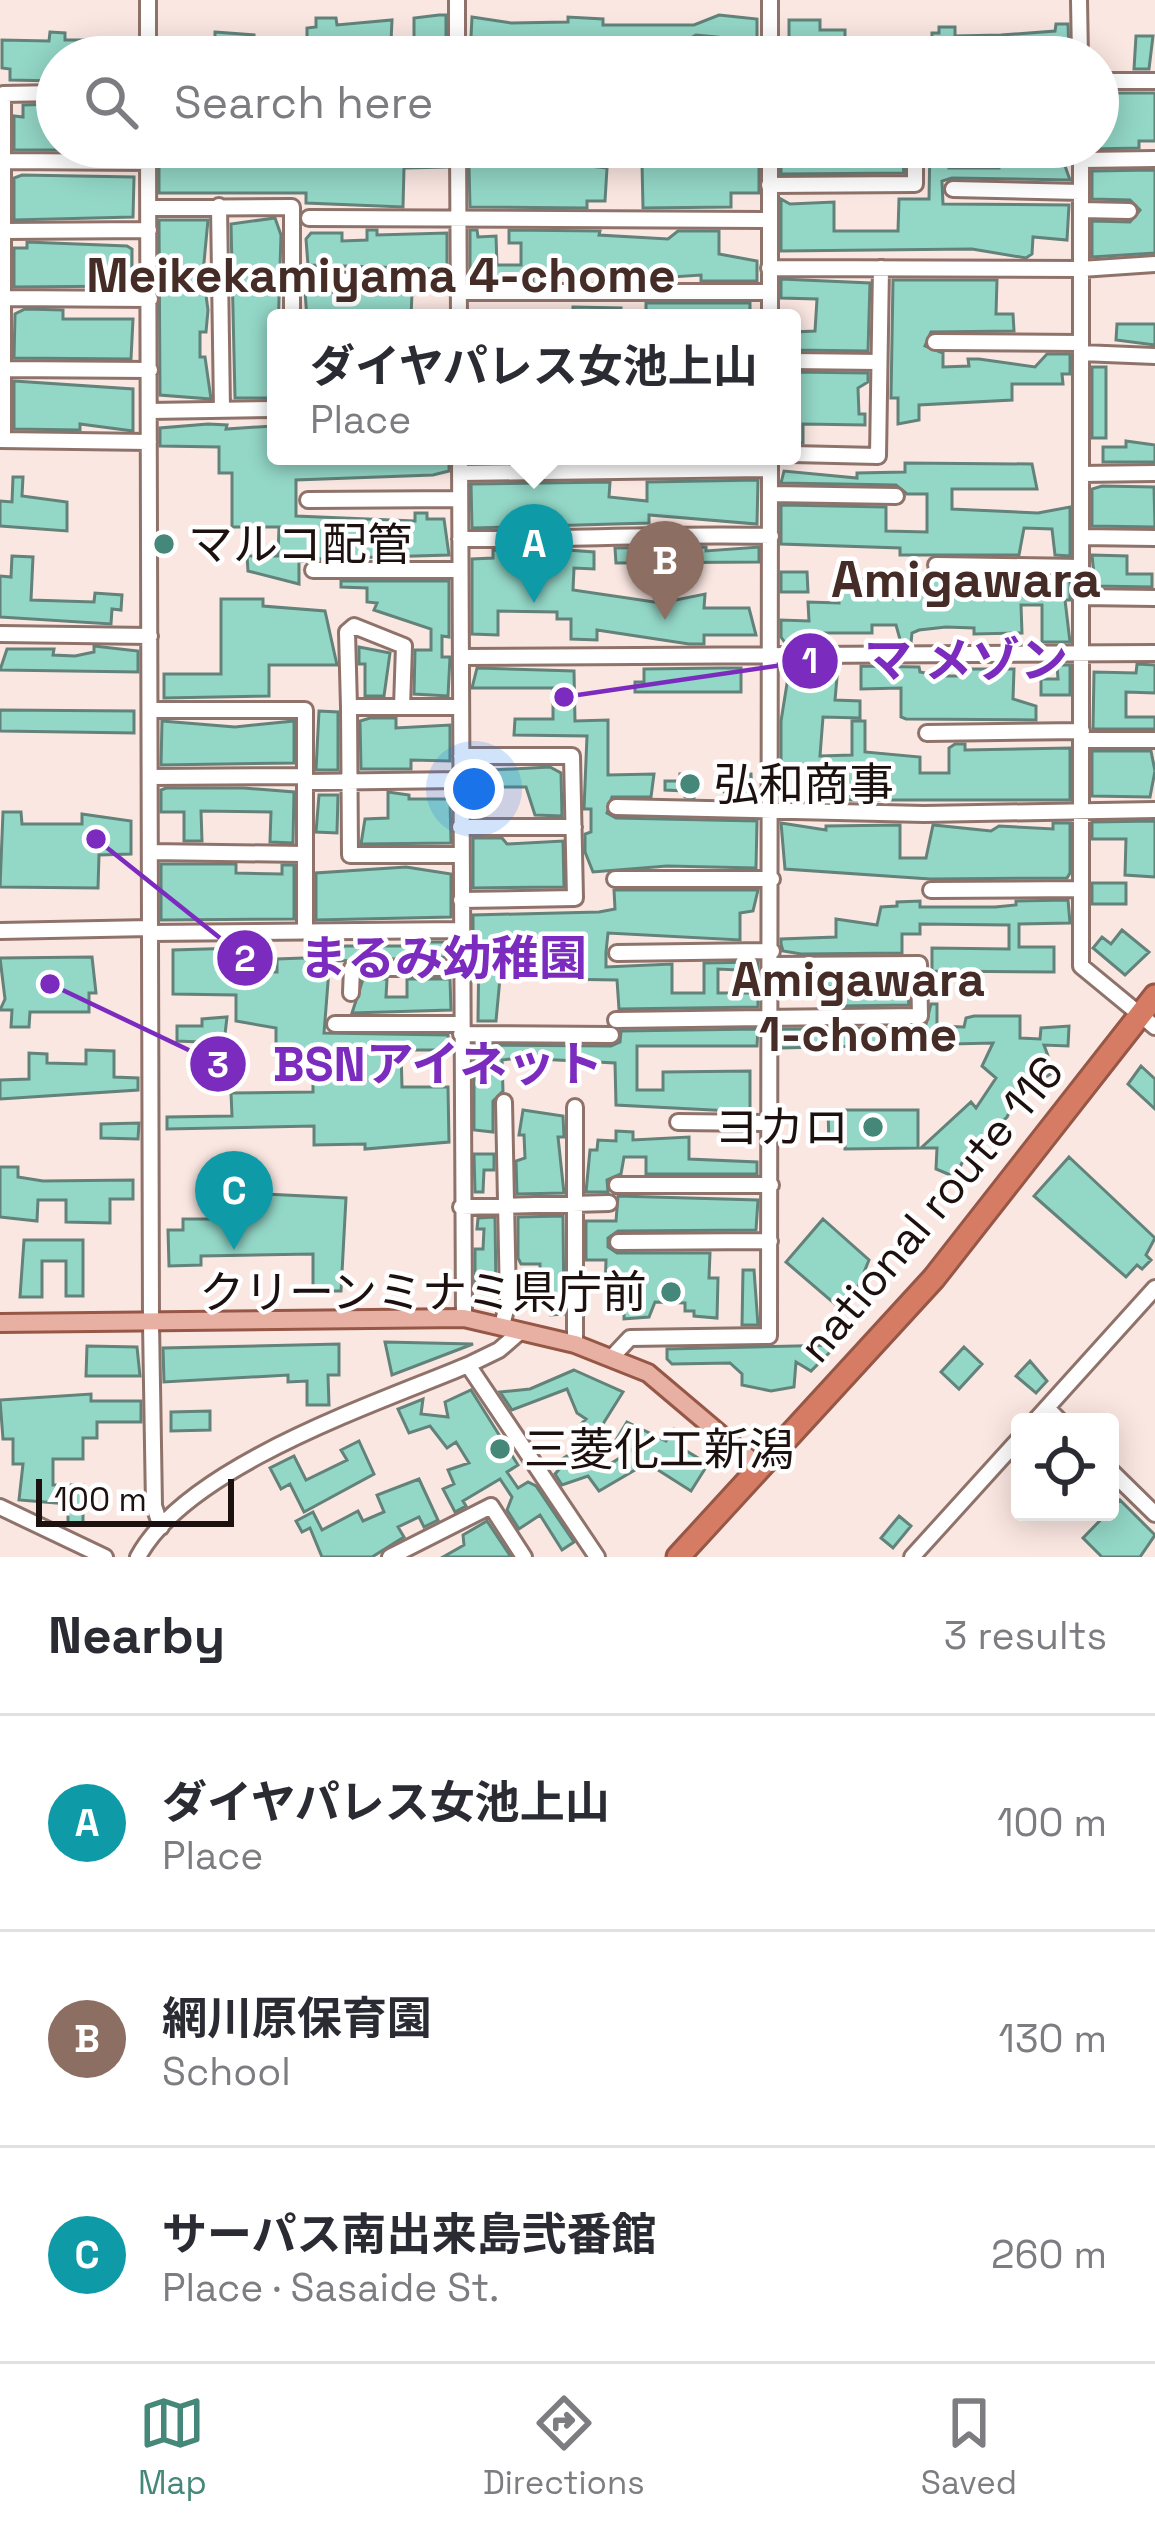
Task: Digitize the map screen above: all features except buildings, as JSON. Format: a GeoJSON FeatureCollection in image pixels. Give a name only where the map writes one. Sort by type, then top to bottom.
{"type":"FeatureCollection","features":[{"type":"Feature","properties":{"kind":"highway","name":"national route 116"},"geometry":{"type":"LineString","coordinates":[[678,1557],[746,1489],[758,1466],[946,1264],[1148,1021],[1155,996]]}},
{"type":"Feature","properties":{"kind":"highway","name":"national route 116"},"geometry":{"type":"LineString","coordinates":[[662,1557],[734,1478],[758,1466]]}},
{"type":"Feature","properties":{"kind":"main road"},"geometry":{"type":"LineString","coordinates":[[0,1323],[464,1318],[613,1357],[689,1403],[758,1466]]}},
{"type":"Feature","properties":{"kind":"street"},"geometry":{"type":"LineString","coordinates":[[148,0],[148,36]]}},
{"type":"Feature","properties":{"kind":"street"},"geometry":{"type":"LineString","coordinates":[[457,0],[458,36]]}},
{"type":"Feature","properties":{"kind":"street"},"geometry":{"type":"LineString","coordinates":[[770,0],[770,36]]}},
{"type":"Feature","properties":{"kind":"street"},"geometry":{"type":"LineString","coordinates":[[1079,0],[1080,36]]}},
{"type":"Feature","properties":{"kind":"street"},"geometry":{"type":"LineString","coordinates":[[1119,81],[1155,81]]}},
{"type":"Feature","properties":{"kind":"street"},"geometry":{"type":"LineString","coordinates":[[36,93],[3,94],[2,440],[149,442]]}},
{"type":"Feature","properties":{"kind":"street"},"geometry":{"type":"LineString","coordinates":[[1119,156],[1155,159]]}},
{"type":"Feature","properties":{"kind":"street"},"geometry":{"type":"LineString","coordinates":[[5,161],[36,159]]}},
{"type":"Feature","properties":{"kind":"street"},"geometry":{"type":"LineString","coordinates":[[148,168],[151,1323],[154,1506],[161,1527]]}},
{"type":"Feature","properties":{"kind":"street"},"geometry":{"type":"LineString","coordinates":[[458,168],[459,309]]}},
{"type":"Feature","properties":{"kind":"street"},"geometry":{"type":"LineString","coordinates":[[770,168],[770,309]]}},
{"type":"Feature","properties":{"kind":"street"},"geometry":{"type":"LineString","coordinates":[[770,185],[915,184],[915,168]]}},
{"type":"Feature","properties":{"kind":"street"},"geometry":{"type":"LineString","coordinates":[[1081,168],[1081,966],[1148,1021]]}},
{"type":"Feature","properties":{"kind":"street"},"geometry":{"type":"LineString","coordinates":[[952,189],[1081,192]]}},
{"type":"Feature","properties":{"kind":"street"},"geometry":{"type":"LineString","coordinates":[[219,206],[222,409]]}},
{"type":"Feature","properties":{"kind":"street"},"geometry":{"type":"LineString","coordinates":[[149,208],[292,207],[292,309]]}},
{"type":"Feature","properties":{"kind":"street"},"geometry":{"type":"LineString","coordinates":[[1081,210],[1130,211]]}},
{"type":"Feature","properties":{"kind":"street"},"geometry":{"type":"LineString","coordinates":[[309,218],[769,220]]}},
{"type":"Feature","properties":{"kind":"street"},"geometry":{"type":"LineString","coordinates":[[4,231],[149,230]]}},
{"type":"Feature","properties":{"kind":"street"},"geometry":{"type":"LineString","coordinates":[[769,268],[1081,269],[1155,264]]}},
{"type":"Feature","properties":{"kind":"street"},"geometry":{"type":"LineString","coordinates":[[801,454],[878,456],[880,268]]}},
{"type":"Feature","properties":{"kind":"street"},"geometry":{"type":"LineString","coordinates":[[310,281],[770,292]]}},
{"type":"Feature","properties":{"kind":"street"},"geometry":{"type":"LineString","coordinates":[[3,298],[150,299]]}},
{"type":"Feature","properties":{"kind":"street"},"geometry":{"type":"LineString","coordinates":[[935,342],[1155,356]]}},
{"type":"Feature","properties":{"kind":"street"},"geometry":{"type":"LineString","coordinates":[[801,361],[879,362]]}},
{"type":"Feature","properties":{"kind":"street"},"geometry":{"type":"LineString","coordinates":[[3,369],[151,370]]}},
{"type":"Feature","properties":{"kind":"street"},"geometry":{"type":"LineString","coordinates":[[150,411],[267,409]]}},
{"type":"Feature","properties":{"kind":"street"},"geometry":{"type":"LineString","coordinates":[[460,465],[464,1318]]}},
{"type":"Feature","properties":{"kind":"street"},"geometry":{"type":"LineString","coordinates":[[460,473],[685,465]]}},
{"type":"Feature","properties":{"kind":"street"},"geometry":{"type":"LineString","coordinates":[[613,1357],[630,1338],[769,1336],[770,465]]}},
{"type":"Feature","properties":{"kind":"street"},"geometry":{"type":"LineString","coordinates":[[1081,474],[1155,473]]}},
{"type":"Feature","properties":{"kind":"street"},"geometry":{"type":"LineString","coordinates":[[770,494],[896,496]]}},
{"type":"Feature","properties":{"kind":"street"},"geometry":{"type":"LineString","coordinates":[[308,500],[460,499]]}},
{"type":"Feature","properties":{"kind":"street"},"geometry":{"type":"LineString","coordinates":[[460,539],[597,540],[632,533],[771,536]]}},
{"type":"Feature","properties":{"kind":"street"},"geometry":{"type":"LineString","coordinates":[[1081,537],[1155,538]]}},
{"type":"Feature","properties":{"kind":"street"},"geometry":{"type":"LineString","coordinates":[[937,565],[1081,567]]}},
{"type":"Feature","properties":{"kind":"street"},"geometry":{"type":"LineString","coordinates":[[313,570],[460,570]]}},
{"type":"Feature","properties":{"kind":"street"},"geometry":{"type":"LineString","coordinates":[[1082,597],[1155,598]]}},
{"type":"Feature","properties":{"kind":"street"},"geometry":{"type":"LineString","coordinates":[[402,707],[404,646],[354,626],[347,632],[350,855],[460,855]]}},
{"type":"Feature","properties":{"kind":"street"},"geometry":{"type":"LineString","coordinates":[[0,634],[150,637]]}},
{"type":"Feature","properties":{"kind":"street"},"geometry":{"type":"LineString","coordinates":[[461,656],[1155,653]]}},
{"type":"Feature","properties":{"kind":"street"},"geometry":{"type":"LineString","coordinates":[[350,707],[461,707]]}},
{"type":"Feature","properties":{"kind":"street"},"geometry":{"type":"LineString","coordinates":[[150,710],[305,710],[305,931]]}},
{"type":"Feature","properties":{"kind":"street"},"geometry":{"type":"LineString","coordinates":[[927,733],[1155,740]]}},
{"type":"Feature","properties":{"kind":"street"},"geometry":{"type":"LineString","coordinates":[[460,756],[572,756],[575,898],[461,899]]}},
{"type":"Feature","properties":{"kind":"street"},"geometry":{"type":"LineString","coordinates":[[150,777],[461,780]]}},
{"type":"Feature","properties":{"kind":"street"},"geometry":{"type":"LineString","coordinates":[[616,807],[1155,810]]}},
{"type":"Feature","properties":{"kind":"street"},"geometry":{"type":"LineString","coordinates":[[460,826],[574,827]]}},
{"type":"Feature","properties":{"kind":"street"},"geometry":{"type":"LineString","coordinates":[[150,852],[304,854]]}},
{"type":"Feature","properties":{"kind":"street"},"geometry":{"type":"LineString","coordinates":[[615,879],[772,879]]}},
{"type":"Feature","properties":{"kind":"street"},"geometry":{"type":"LineString","coordinates":[[932,890],[1082,890]]}},
{"type":"Feature","properties":{"kind":"street"},"geometry":{"type":"LineString","coordinates":[[0,931],[461,930]]}},
{"type":"Feature","properties":{"kind":"street"},"geometry":{"type":"LineString","coordinates":[[335,1024],[613,1028],[920,1016],[919,964],[616,953]]}},
{"type":"Feature","properties":{"kind":"street"},"geometry":{"type":"LineString","coordinates":[[351,993],[352,968],[461,968]]}},
{"type":"Feature","properties":{"kind":"street"},"geometry":{"type":"LineString","coordinates":[[138,1557],[161,1527],[257,1453],[499,1350],[512,1328],[504,1102]]}},
{"type":"Feature","properties":{"kind":"street"},"geometry":{"type":"LineString","coordinates":[[575,1107],[575,1344]]}},
{"type":"Feature","properties":{"kind":"street"},"geometry":{"type":"LineString","coordinates":[[678,1122],[771,1123]]}},
{"type":"Feature","properties":{"kind":"street"},"geometry":{"type":"LineString","coordinates":[[617,1185],[771,1185]]}},
{"type":"Feature","properties":{"kind":"street"},"geometry":{"type":"LineString","coordinates":[[460,1207],[608,1203]]}},
{"type":"Feature","properties":{"kind":"street"},"geometry":{"type":"LineString","coordinates":[[618,1242],[770,1240]]}},
{"type":"Feature","properties":{"kind":"street"},"geometry":{"type":"LineString","coordinates":[[1042,1413],[1155,1288]]}},
{"type":"Feature","properties":{"kind":"street"},"geometry":{"type":"LineString","coordinates":[[468,1365],[597,1557]]}},
{"type":"Feature","properties":{"kind":"street"},"geometry":{"type":"LineString","coordinates":[[1047,1408],[1052,1413]]}},
{"type":"Feature","properties":{"kind":"street"},"geometry":{"type":"LineString","coordinates":[[912,1557],[1011,1448]]}},
{"type":"Feature","properties":{"kind":"street"},"geometry":{"type":"LineString","coordinates":[[1119,1479],[1155,1514]]}},
{"type":"Feature","properties":{"kind":"street"},"geometry":{"type":"LineString","coordinates":[[390,1557],[491,1506],[524,1557]]}},
{"type":"Feature","properties":{"kind":"street"},"geometry":{"type":"LineString","coordinates":[[0,1507],[105,1557]]}},
{"type":"Feature","properties":{"kind":"place","name":"マルコ配管"},"geometry":{"type":"Point","coordinates":[164,544]}},
{"type":"Feature","properties":{"kind":"place","name":"ダイヤパレス女池上山"},"geometry":{"type":"Point","coordinates":[534,603]}},
{"type":"Feature","properties":{"kind":"place","name":"網川原保育園"},"geometry":{"type":"Point","coordinates":[665,620]}},
{"type":"Feature","properties":{"kind":"place","name":"マ メゾン"},"geometry":{"type":"Point","coordinates":[564,697]}},
{"type":"Feature","properties":{"kind":"place","name":"弘和商事"},"geometry":{"type":"Point","coordinates":[690,784]}},
{"type":"Feature","properties":{"kind":"place","name":"まるみ幼稚園"},"geometry":{"type":"Point","coordinates":[96,839]}},
{"type":"Feature","properties":{"kind":"place","name":"BSNアイネット"},"geometry":{"type":"Point","coordinates":[50,984]}},
{"type":"Feature","properties":{"kind":"place","name":"ヨカロ"},"geometry":{"type":"Point","coordinates":[873,1127]}},
{"type":"Feature","properties":{"kind":"place","name":"サーパス南出来島弐番館"},"geometry":{"type":"Point","coordinates":[234,1250]}},
{"type":"Feature","properties":{"kind":"place","name":"クリーンミナミ県庁前"},"geometry":{"type":"Point","coordinates":[671,1292]}},
{"type":"Feature","properties":{"kind":"place","name":"三菱化工新潟"},"geometry":{"type":"Point","coordinates":[500,1449]}},
{"type":"Feature","properties":{"kind":"district","name":"Meikekamiyama 4-chome"},"geometry":{"type":"Point","coordinates":[381,275]}},
{"type":"Feature","properties":{"kind":"district","name":"Amigawara"},"geometry":{"type":"Point","coordinates":[966,579]}},
{"type":"Feature","properties":{"kind":"district","name":"Amigawara 1-chome"},"geometry":{"type":"Point","coordinates":[858,1006]}}]}
